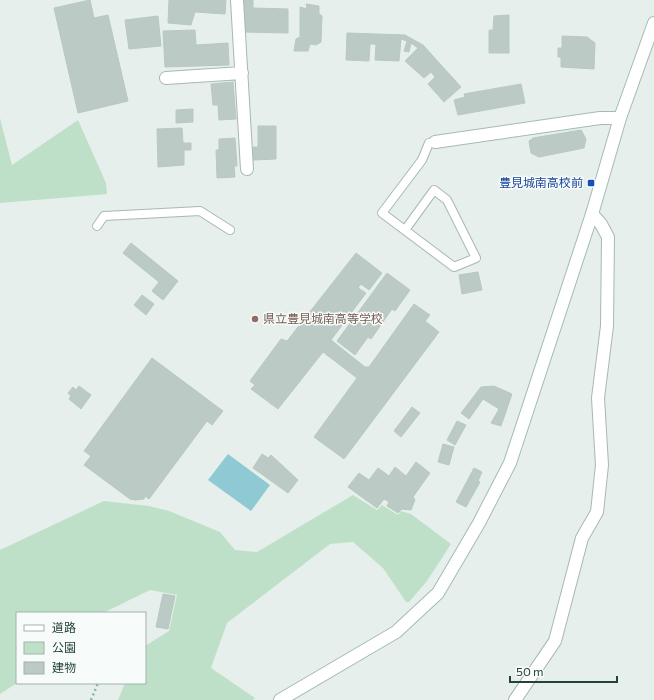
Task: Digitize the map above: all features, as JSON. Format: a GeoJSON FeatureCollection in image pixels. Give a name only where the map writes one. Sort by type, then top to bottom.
{"type":"FeatureCollection","features":[{"type":"Feature","properties":{"kind":"street"},"geometry":{"type":"LineString","coordinates":[[237,0],[247,169]]}},
{"type":"Feature","properties":{"kind":"street"},"geometry":{"type":"LineString","coordinates":[[280,700],[396,632],[438,593],[479,523],[510,463],[592,214],[620,118],[654,23]]}},
{"type":"Feature","properties":{"kind":"street"},"geometry":{"type":"LineString","coordinates":[[166,78],[242,73]]}},
{"type":"Feature","properties":{"kind":"street"},"geometry":{"type":"LineString","coordinates":[[432,142],[600,118],[620,118]]}},
{"type":"Feature","properties":{"kind":"street"},"geometry":{"type":"LineString","coordinates":[[515,700],[555,641],[582,538],[597,512],[602,465],[598,398],[607,326],[608,237],[601,224],[592,214]]}},
{"type":"Feature","properties":{"kind":"lane"},"geometry":{"type":"LineString","coordinates":[[404,230],[434,190],[447,200],[476,258],[454,266],[404,230],[382,213],[422,160],[432,142]]}},
{"type":"Feature","properties":{"kind":"lane"},"geometry":{"type":"LineString","coordinates":[[96,226],[104,216],[200,211],[230,230]]}},
{"type":"Feature","properties":{"kind":"path"},"geometry":{"type":"LineString","coordinates":[[91,700],[98,684]]}},
{"type":"Feature","properties":{"kind":"green space"},"geometry":{"type":"Polygon","coordinates":[[[0,118],[12,165],[78,120],[106,183],[107,194],[0,203],[0,118]]]}},
{"type":"Feature","properties":{"kind":"green space"},"geometry":{"type":"Polygon","coordinates":[[[353,495],[377,510],[382,505],[398,515],[401,511],[411,514],[451,544],[427,581],[409,602],[406,602],[383,568],[353,542],[330,544],[227,623],[211,668],[255,698],[253,700],[118,700],[125,684],[146,684],[146,645],[169,631],[177,595],[150,590],[105,612],[16,612],[16,684],[0,694],[0,550],[104,501],[149,506],[169,511],[220,532],[235,550],[257,552],[353,495]]]}},
{"type":"Feature","properties":{"kind":"water"},"geometry":{"type":"Polygon","coordinates":[[[228,454],[270,485],[251,511],[208,480],[228,454]]]}},
{"type":"Feature","properties":{"kind":"building"},"geometry":{"type":"Polygon","coordinates":[[[90,0],[94,18],[108,15],[128,101],[78,113],[54,8],[90,0]]]}},
{"type":"Feature","properties":{"kind":"building"},"geometry":{"type":"Polygon","coordinates":[[[169,0],[226,0],[225,14],[195,12],[191,25],[168,23],[169,0]]]}},
{"type":"Feature","properties":{"kind":"building"},"geometry":{"type":"Polygon","coordinates":[[[243,0],[253,0],[253,8],[288,9],[288,33],[244,32],[243,0]]]}},
{"type":"Feature","properties":{"kind":"building"},"geometry":{"type":"Polygon","coordinates":[[[306,4],[319,6],[319,14],[322,16],[321,42],[316,45],[310,44],[308,51],[294,51],[296,39],[300,37],[300,7],[307,9],[306,4]]]}},
{"type":"Feature","properties":{"kind":"building"},"geometry":{"type":"Polygon","coordinates":[[[509,15],[509,53],[489,53],[489,30],[493,30],[494,16],[509,15]]]}},
{"type":"Feature","properties":{"kind":"building"},"geometry":{"type":"Polygon","coordinates":[[[158,16],[161,46],[129,49],[125,20],[158,16]]]}},
{"type":"Feature","properties":{"kind":"building"},"geometry":{"type":"Polygon","coordinates":[[[195,30],[196,45],[228,43],[229,65],[165,67],[163,31],[195,30]]]}},
{"type":"Feature","properties":{"kind":"building"},"geometry":{"type":"Polygon","coordinates":[[[347,33],[405,35],[423,45],[461,87],[444,102],[428,84],[435,77],[431,72],[424,78],[405,61],[418,48],[411,43],[409,52],[404,51],[407,41],[401,39],[399,61],[375,60],[376,44],[370,44],[369,61],[346,60],[347,33]]]}},
{"type":"Feature","properties":{"kind":"building"},"geometry":{"type":"Polygon","coordinates":[[[562,36],[587,37],[595,43],[594,69],[561,67],[561,57],[558,57],[558,48],[562,48],[562,36]]]}},
{"type":"Feature","properties":{"kind":"building"},"geometry":{"type":"Polygon","coordinates":[[[233,82],[236,119],[219,120],[218,105],[213,105],[211,84],[233,82]]]}},
{"type":"Feature","properties":{"kind":"building"},"geometry":{"type":"Polygon","coordinates":[[[521,84],[525,103],[458,115],[454,100],[465,97],[464,94],[521,84]]]}},
{"type":"Feature","properties":{"kind":"building"},"geometry":{"type":"Polygon","coordinates":[[[193,109],[193,122],[176,123],[176,110],[193,109]]]}},
{"type":"Feature","properties":{"kind":"building"},"geometry":{"type":"Polygon","coordinates":[[[258,126],[276,126],[276,159],[253,160],[253,147],[258,147],[258,126]]]}},
{"type":"Feature","properties":{"kind":"building"},"geometry":{"type":"Polygon","coordinates":[[[182,128],[183,143],[191,143],[191,150],[184,150],[184,165],[158,167],[157,129],[182,128]]]}},
{"type":"Feature","properties":{"kind":"building"},"geometry":{"type":"Polygon","coordinates":[[[581,130],[586,139],[584,148],[539,157],[531,153],[529,141],[533,138],[581,130]]]}},
{"type":"Feature","properties":{"kind":"building"},"geometry":{"type":"Polygon","coordinates":[[[235,138],[237,166],[234,166],[235,177],[217,178],[216,150],[219,150],[219,139],[235,138]]]}},
{"type":"Feature","properties":{"kind":"building"},"geometry":{"type":"Polygon","coordinates":[[[131,243],[178,281],[163,300],[152,291],[159,282],[123,253],[131,243]]]}},
{"type":"Feature","properties":{"kind":"building"},"geometry":{"type":"Polygon","coordinates":[[[356,253],[382,273],[369,290],[361,284],[358,288],[366,293],[331,340],[365,367],[369,367],[414,304],[430,315],[425,321],[439,332],[344,459],[314,437],[357,378],[323,352],[278,409],[251,389],[255,385],[250,381],[281,339],[287,341],[356,253]]]}},
{"type":"Feature","properties":{"kind":"building"},"geometry":{"type":"Polygon","coordinates":[[[478,272],[482,290],[462,294],[459,275],[478,272]]]}},
{"type":"Feature","properties":{"kind":"building"},"geometry":{"type":"Polygon","coordinates":[[[387,273],[410,290],[395,311],[392,309],[371,339],[368,337],[355,355],[337,341],[387,273]]]}},
{"type":"Feature","properties":{"kind":"building"},"geometry":{"type":"Polygon","coordinates":[[[142,295],[154,304],[146,315],[134,305],[142,295]]]}},
{"type":"Feature","properties":{"kind":"building"},"geometry":{"type":"Polygon","coordinates":[[[152,358],[223,411],[212,425],[207,421],[149,499],[145,496],[144,499],[135,500],[130,499],[84,465],[91,456],[84,451],[152,358]]]}},
{"type":"Feature","properties":{"kind":"building"},"geometry":{"type":"Polygon","coordinates":[[[79,386],[91,395],[81,409],[69,399],[71,396],[68,393],[73,387],[76,390],[79,386]]]}},
{"type":"Feature","properties":{"kind":"building"},"geometry":{"type":"Polygon","coordinates":[[[494,386],[512,394],[501,426],[491,423],[499,409],[483,399],[469,419],[461,413],[481,387],[494,386]]]}},
{"type":"Feature","properties":{"kind":"building"},"geometry":{"type":"Polygon","coordinates":[[[412,407],[420,413],[401,437],[394,431],[412,407]]]}},
{"type":"Feature","properties":{"kind":"building"},"geometry":{"type":"Polygon","coordinates":[[[457,421],[466,425],[455,445],[447,440],[457,421]]]}},
{"type":"Feature","properties":{"kind":"building"},"geometry":{"type":"Polygon","coordinates":[[[443,444],[454,447],[449,465],[438,462],[443,444]]]}},
{"type":"Feature","properties":{"kind":"building"},"geometry":{"type":"Polygon","coordinates":[[[262,454],[268,458],[271,455],[298,480],[288,493],[253,468],[262,454]]]}},
{"type":"Feature","properties":{"kind":"building"},"geometry":{"type":"Polygon","coordinates":[[[416,462],[430,473],[413,497],[415,500],[411,510],[402,509],[398,513],[387,506],[389,502],[384,499],[377,508],[348,487],[359,473],[369,480],[378,468],[389,476],[395,467],[406,476],[416,462]]]}},
{"type":"Feature","properties":{"kind":"building"},"geometry":{"type":"Polygon","coordinates":[[[474,468],[482,472],[478,481],[480,482],[466,507],[456,502],[474,468]]]}},
{"type":"Feature","properties":{"kind":"building"},"geometry":{"type":"Polygon","coordinates":[[[163,594],[175,596],[168,629],[156,627],[163,594]]]}},
{"type":"Feature","properties":{"kind":"place","name":"豊見城南高校前"},"geometry":{"type":"Point","coordinates":[591,183]}},
{"type":"Feature","properties":{"kind":"place","name":"県立豊見城南高等学校"},"geometry":{"type":"Point","coordinates":[255,319]}}]}
